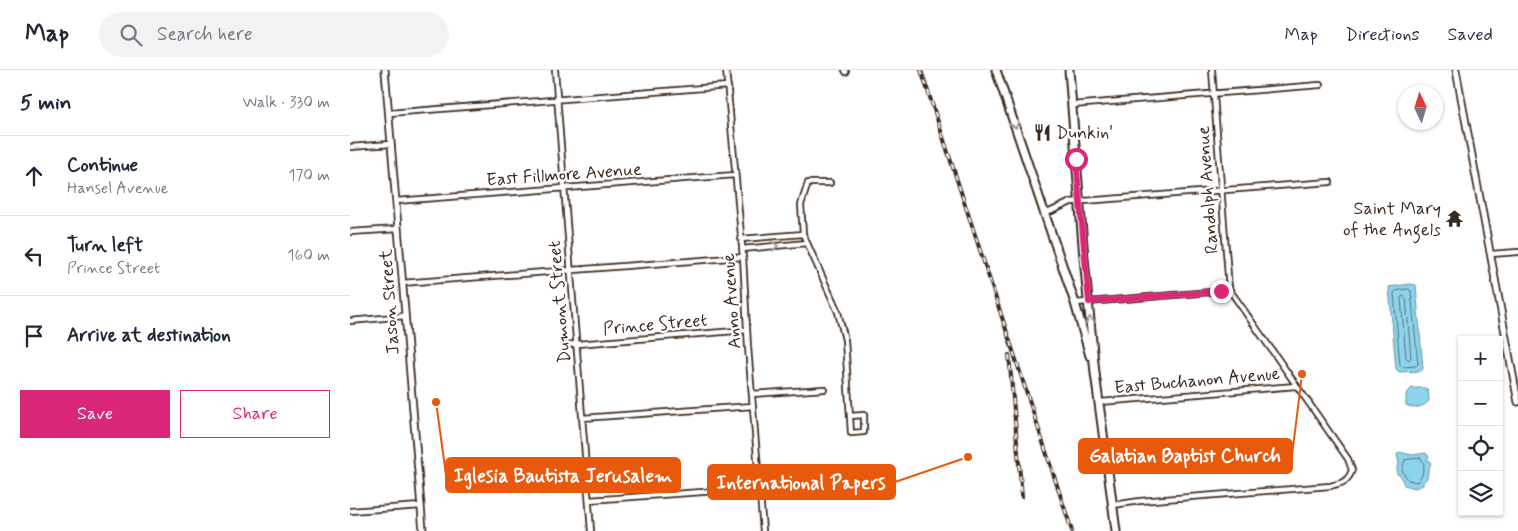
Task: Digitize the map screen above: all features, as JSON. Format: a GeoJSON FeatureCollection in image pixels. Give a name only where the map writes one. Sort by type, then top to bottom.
{"type":"FeatureCollection","features":[{"type":"Feature","properties":{"kind":"main road"},"geometry":{"type":"LineString","coordinates":[[996,70],[1075,303],[1095,373]]}},
{"type":"Feature","properties":{"kind":"main road"},"geometry":{"type":"LineString","coordinates":[[1069,70],[1095,373],[1116,531]]}},
{"type":"Feature","properties":{"kind":"street","name":"Jason Street"},"geometry":{"type":"LineString","coordinates":[[386,70],[423,531]]}},
{"type":"Feature","properties":{"kind":"street","name":"Dumont Street"},"geometry":{"type":"LineString","coordinates":[[555,70],[591,531]]}},
{"type":"Feature","properties":{"kind":"street","name":"Anno Avenue"},"geometry":{"type":"LineString","coordinates":[[726,70],[743,257],[763,531]]}},
{"type":"Feature","properties":{"kind":"street","name":"Randolph Avenue"},"geometry":{"type":"LineString","coordinates":[[1113,504],[1330,486],[1346,482],[1352,470],[1348,459],[1229,288],[1212,70]]}},
{"type":"Feature","properties":{"kind":"street"},"geometry":{"type":"LineString","coordinates":[[1456,70],[1518,402]]}},
{"type":"Feature","properties":{"kind":"street"},"geometry":{"type":"LineString","coordinates":[[1072,105],[1320,85]]}},
{"type":"Feature","properties":{"kind":"street"},"geometry":{"type":"LineString","coordinates":[[389,113],[728,86]]}},
{"type":"Feature","properties":{"kind":"street"},"geometry":{"type":"LineString","coordinates":[[350,147],[391,144]]}},
{"type":"Feature","properties":{"kind":"street","name":"East Fillmore Avenue"},"geometry":{"type":"LineString","coordinates":[[396,201],[735,175]]}},
{"type":"Feature","properties":{"kind":"street"},"geometry":{"type":"LineString","coordinates":[[1045,214],[1071,202],[1079,201],[1330,182]]}},
{"type":"Feature","properties":{"kind":"street"},"geometry":{"type":"LineString","coordinates":[[830,184],[808,183],[801,205],[803,234],[838,312],[845,340],[851,434],[864,432],[864,415],[850,416]]}},
{"type":"Feature","properties":{"kind":"street"},"geometry":{"type":"LineString","coordinates":[[350,232],[398,229]]}},
{"type":"Feature","properties":{"kind":"street"},"geometry":{"type":"LineString","coordinates":[[741,239],[803,234]]}},
{"type":"Feature","properties":{"kind":"street"},"geometry":{"type":"LineString","coordinates":[[752,238],[755,248]]}},
{"type":"Feature","properties":{"kind":"street"},"geometry":{"type":"LineString","coordinates":[[742,249],[807,243]]}},
{"type":"Feature","properties":{"kind":"street"},"geometry":{"type":"LineString","coordinates":[[1490,254],[1518,252]]}},
{"type":"Feature","properties":{"kind":"street"},"geometry":{"type":"LineString","coordinates":[[402,283],[743,257]]}},
{"type":"Feature","properties":{"kind":"street"},"geometry":{"type":"LineString","coordinates":[[1075,303],[1211,292],[1229,288]]}},
{"type":"Feature","properties":{"kind":"street"},"geometry":{"type":"LineString","coordinates":[[350,321],[405,316]]}},
{"type":"Feature","properties":{"kind":"street","name":"Prince Street"},"geometry":{"type":"LineString","coordinates":[[565,345],[747,330]]}},
{"type":"Feature","properties":{"kind":"street","name":"East Buchanon Avenue"},"geometry":{"type":"LineString","coordinates":[[1100,402],[1296,386]]}},
{"type":"Feature","properties":{"kind":"street"},"geometry":{"type":"LineString","coordinates":[[752,394],[824,389]]}},
{"type":"Feature","properties":{"kind":"street"},"geometry":{"type":"LineString","coordinates":[[582,418],[753,406]]}},
{"type":"Feature","properties":{"kind":"street"},"geometry":{"type":"LineString","coordinates":[[589,500],[759,488]]}},
{"type":"Feature","properties":{"kind":"street"},"geometry":{"type":"LineString","coordinates":[[350,511],[421,506]]}},
{"type":"Feature","properties":{"kind":"water"},"geometry":{"type":"Polygon","coordinates":[[[1416,285],[1423,369],[1421,371],[1399,372],[1396,369],[1389,287],[1416,285]]]}},
{"type":"Feature","properties":{"kind":"water"},"geometry":{"type":"Polygon","coordinates":[[[1412,388],[1425,388],[1428,390],[1429,401],[1418,407],[1406,405],[1406,394],[1412,388]]]}},
{"type":"Feature","properties":{"kind":"water"},"geometry":{"type":"Polygon","coordinates":[[[1399,452],[1412,455],[1426,453],[1429,457],[1427,459],[1431,463],[1423,485],[1415,488],[1404,485],[1401,476],[1397,474],[1399,464],[1397,454],[1399,452]]]}},
{"type":"Feature","properties":{"kind":"railway"},"geometry":{"type":"LineString","coordinates":[[921,70],[1072,531]]}},
{"type":"Feature","properties":{"kind":"railway"},"geometry":{"type":"LineString","coordinates":[[1009,355],[1022,497]]}},
{"type":"Feature","properties":{"kind":"place","name":"Dunkin'"},"geometry":{"type":"Point","coordinates":[1042,132]}},
{"type":"Feature","properties":{"kind":"place","name":"Saint Mary of the Angels"},"geometry":{"type":"Point","coordinates":[1455,218]}},
{"type":"Feature","properties":{"kind":"place","name":"Galatian Baptist Church"},"geometry":{"type":"Point","coordinates":[1302,374]}},
{"type":"Feature","properties":{"kind":"place","name":"Iglesia Bautista Jerusalem"},"geometry":{"type":"Point","coordinates":[436,402]}},
{"type":"Feature","properties":{"kind":"place","name":"International Papers"},"geometry":{"type":"Point","coordinates":[968,457]}},
{"type":"Feature","properties":{"kind":"route"},"geometry":{"type":"LineString","coordinates":[[1076,159],[1089,302],[1221,291]]}}]}
